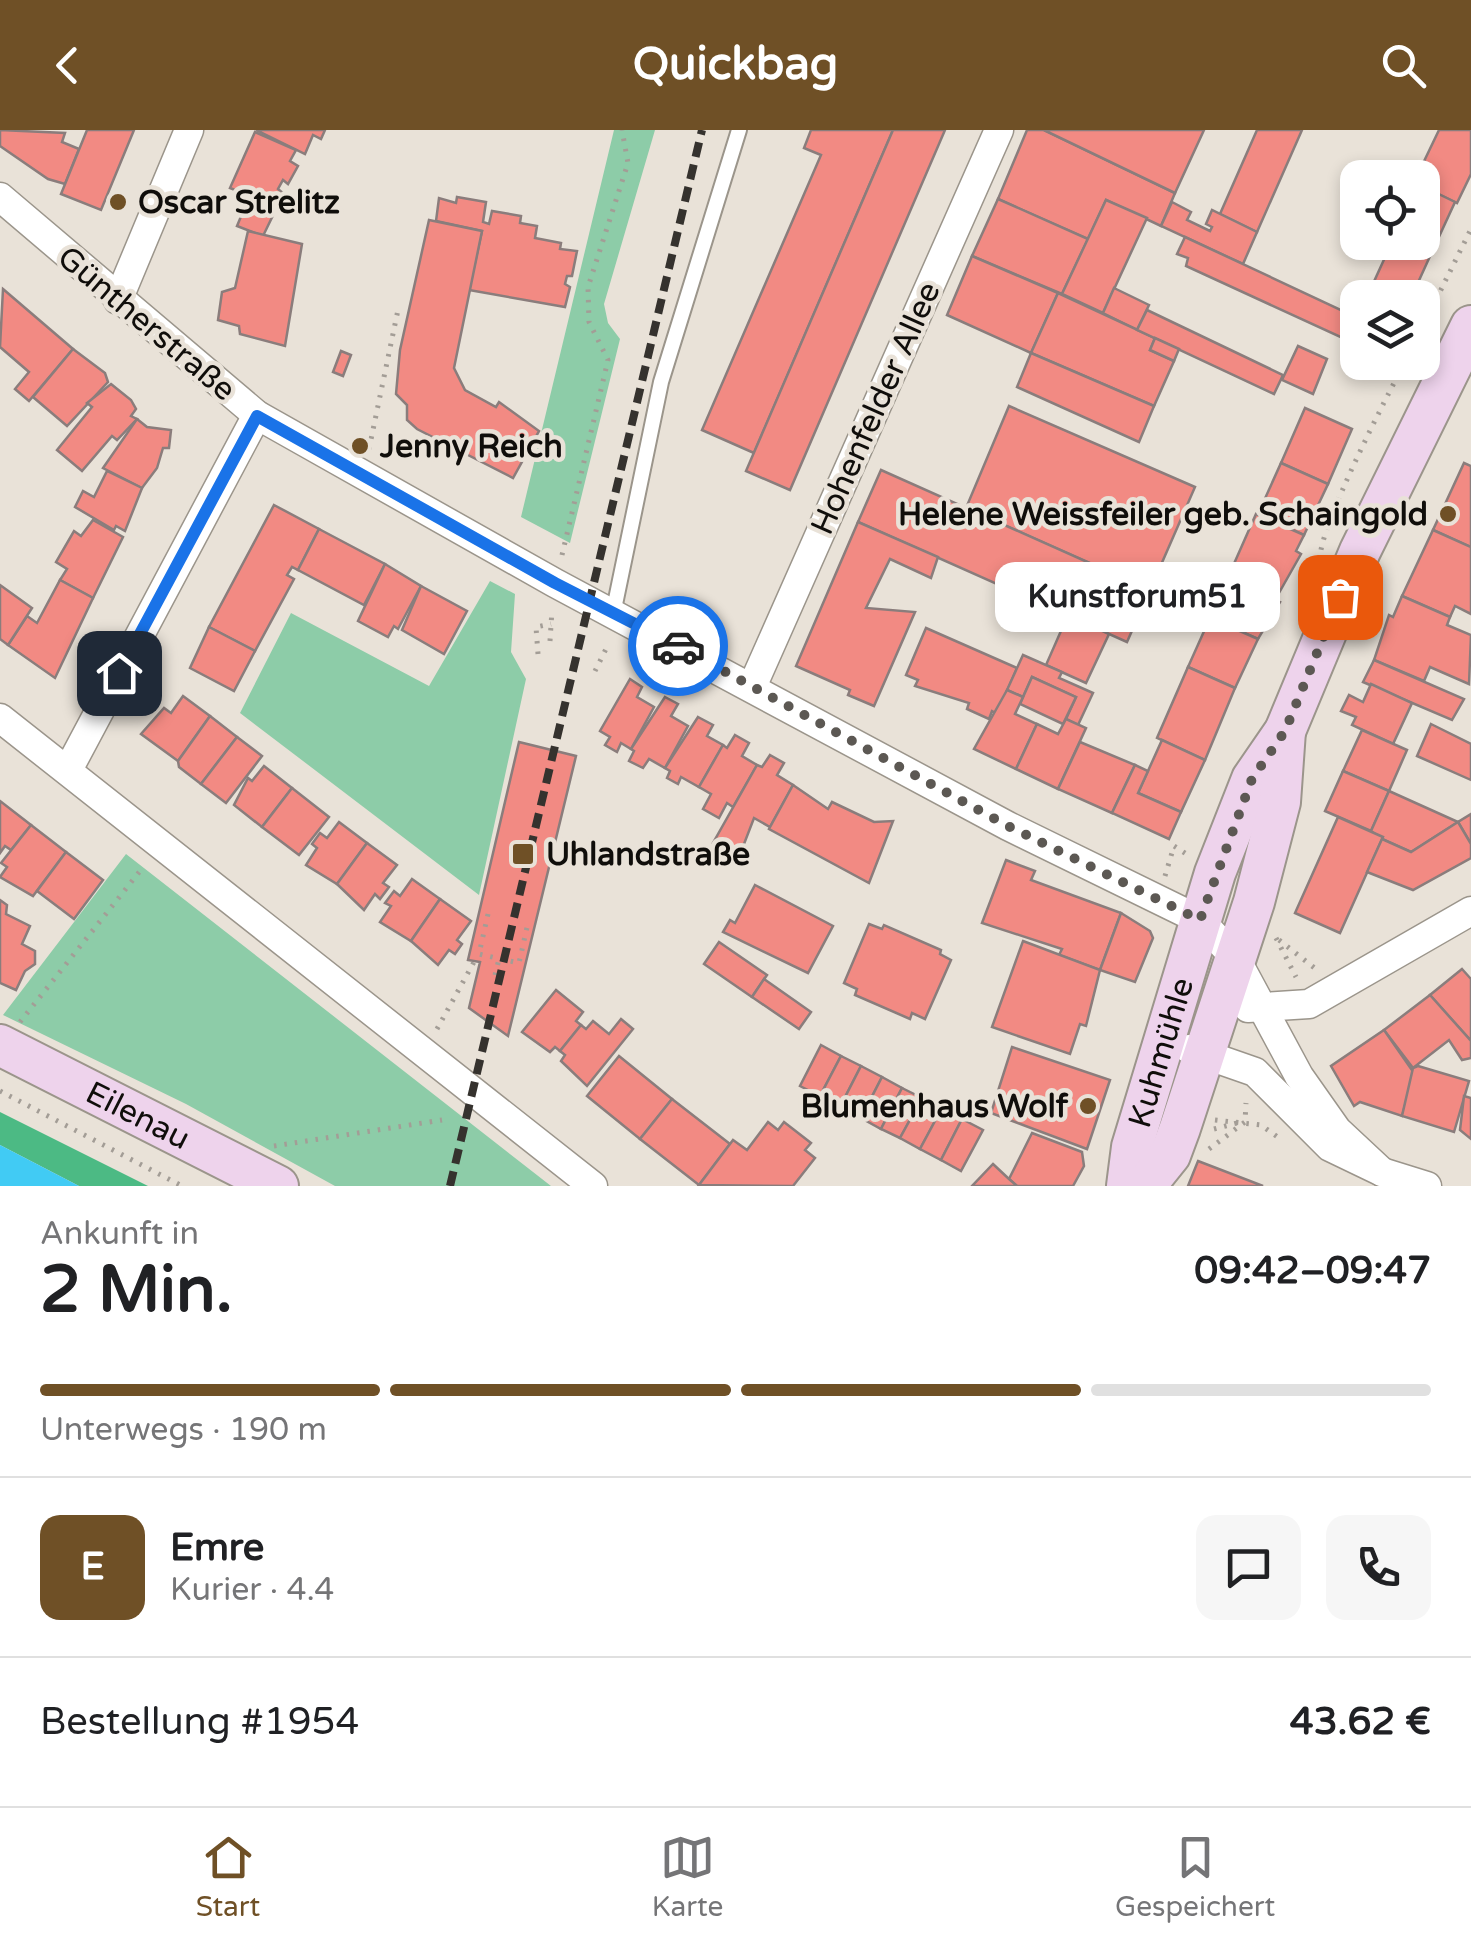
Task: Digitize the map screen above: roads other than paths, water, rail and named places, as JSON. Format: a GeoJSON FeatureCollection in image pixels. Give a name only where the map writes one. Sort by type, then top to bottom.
{"type":"FeatureCollection","features":[{"type":"Feature","properties":{"kind":"main road"},"geometry":{"type":"LineString","coordinates":[[1285,731],[1360,551],[1453,377],[1471,326]]}},
{"type":"Feature","properties":{"kind":"main road","name":"Kuhmühle"},"geometry":{"type":"LineString","coordinates":[[1127,1186],[1132,1147],[1200,920],[1252,779],[1285,731]]}},
{"type":"Feature","properties":{"kind":"main road","name":"Kuhmühle"},"geometry":{"type":"LineString","coordinates":[[1145,1186],[1170,1155],[1236,960],[1280,802],[1285,731]]}},
{"type":"Feature","properties":{"kind":"main road","name":"Eilenau"},"geometry":{"type":"LineString","coordinates":[[1,1045],[222,1154],[278,1186]]}},
{"type":"Feature","properties":{"kind":"street"},"geometry":{"type":"LineString","coordinates":[[118,300],[189,130]]}},
{"type":"Feature","properties":{"kind":"street","name":"Hohenfelder Allee"},"geometry":{"type":"LineString","coordinates":[[752,687],[998,130]]}},
{"type":"Feature","properties":{"kind":"street","name":"Güntherstraße"},"geometry":{"type":"LineString","coordinates":[[0,196],[257,416],[555,583],[1008,826],[1200,920]]}},
{"type":"Feature","properties":{"kind":"street"},"geometry":{"type":"LineString","coordinates":[[68,770],[257,416]]}},
{"type":"Feature","properties":{"kind":"street"},"geometry":{"type":"LineString","coordinates":[[0,718],[593,1186]]}},
{"type":"Feature","properties":{"kind":"street"},"geometry":{"type":"LineString","coordinates":[[1337,1130],[1332,1100],[1300,1051],[1298,1017],[1309,1004],[1471,912]]}},
{"type":"Feature","properties":{"kind":"street"},"geometry":{"type":"LineString","coordinates":[[1200,920],[1236,960],[1299,1076],[1337,1130],[1382,1172]]}},
{"type":"Feature","properties":{"kind":"street"},"geometry":{"type":"LineString","coordinates":[[1222,1005],[1266,1010],[1309,1004]]}},
{"type":"Feature","properties":{"kind":"street"},"geometry":{"type":"LineString","coordinates":[[1164,1042],[1255,1072],[1330,1147],[1382,1172],[1427,1186]]}},
{"type":"Feature","properties":{"kind":"lane"},"geometry":{"type":"LineString","coordinates":[[613,614],[660,382],[739,130]]}},
{"type":"Feature","properties":{"kind":"water"},"geometry":{"type":"Polygon","coordinates":[[[0,1145],[79,1186],[0,1186],[0,1145]]]}},
{"type":"Feature","properties":{"kind":"railway"},"geometry":{"type":"LineString","coordinates":[[450,1186],[702,130]]}},
{"type":"Feature","properties":{"kind":"place","name":"Oscar Strelitz"},"geometry":{"type":"Point","coordinates":[118,202]}},
{"type":"Feature","properties":{"kind":"place","name":"Jenny Reich"},"geometry":{"type":"Point","coordinates":[360,446]}},
{"type":"Feature","properties":{"kind":"place","name":"Helene Weissfeiler geb. Schaingold"},"geometry":{"type":"Point","coordinates":[1448,514]}},
{"type":"Feature","properties":{"kind":"place","name":"Kunstforum51"},"geometry":{"type":"Point","coordinates":[1340,597]}},
{"type":"Feature","properties":{"kind":"place","name":"Uhlandstraße"},"geometry":{"type":"Point","coordinates":[523,854]}},
{"type":"Feature","properties":{"kind":"place","name":"Blumenhaus Wolf"},"geometry":{"type":"Point","coordinates":[1088,1106]}}]}
